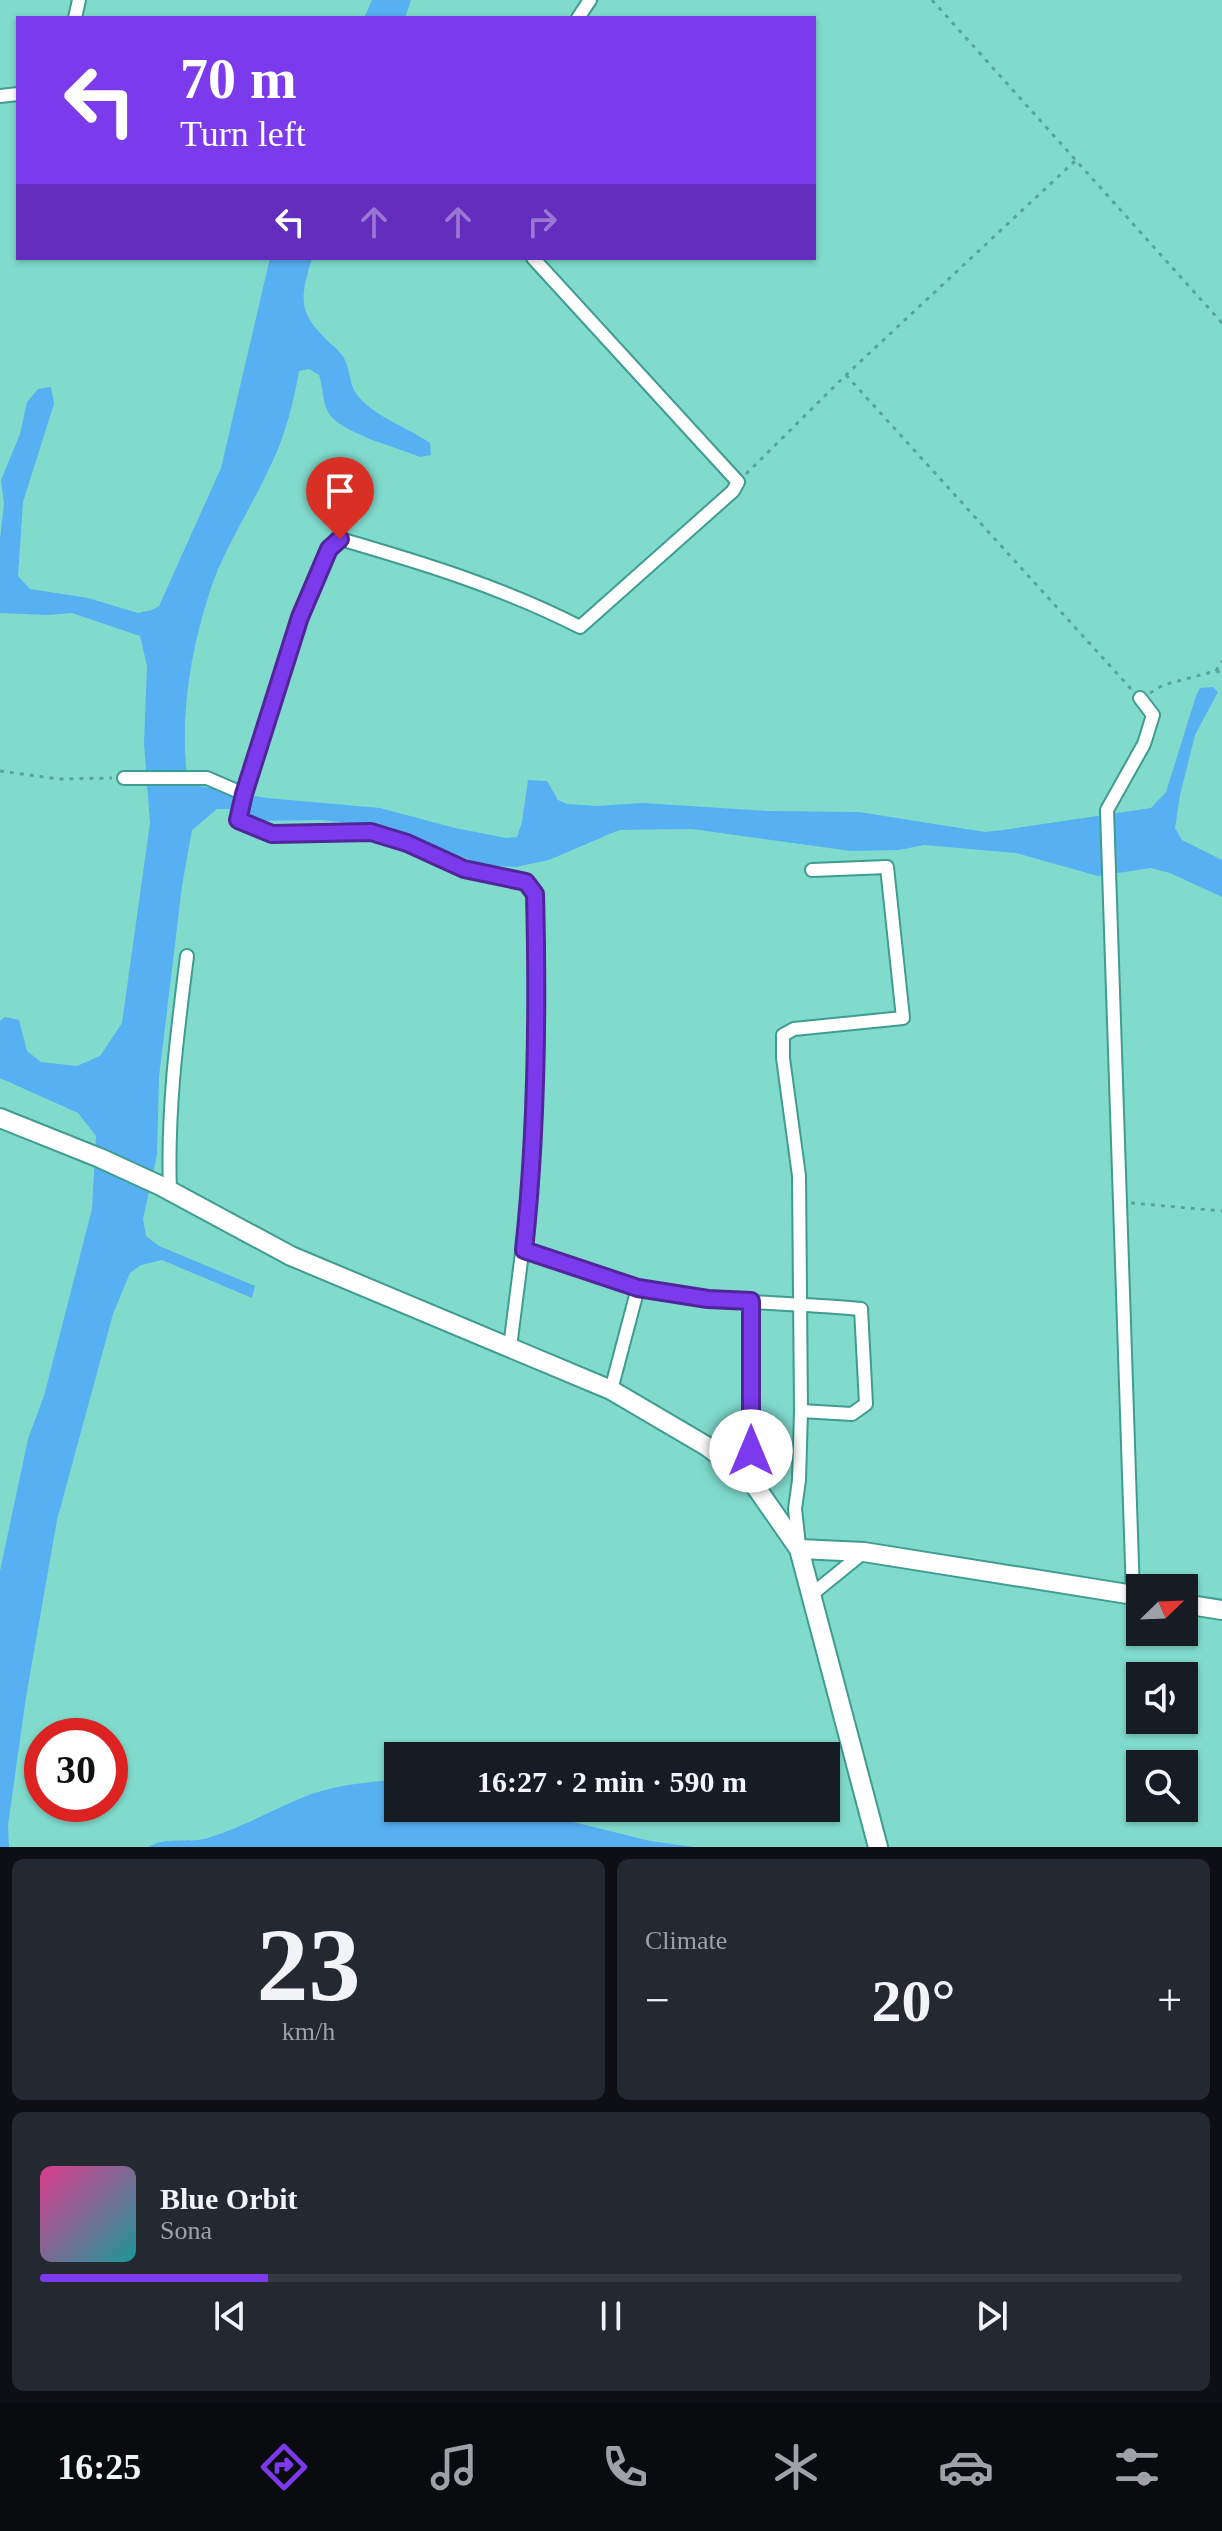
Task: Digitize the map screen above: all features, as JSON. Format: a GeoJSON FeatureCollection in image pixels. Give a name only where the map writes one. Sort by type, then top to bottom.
{"type":"FeatureCollection","features":[{"type":"Feature","properties":{"kind":"street"},"geometry":{"type":"LineString","coordinates":[[510,1347],[530,1190],[537,1034],[535,894],[526,882],[464,869],[407,843],[371,832],[272,834],[238,820],[300,617],[329,549],[340,539],[426,564],[538,605],[580,627],[733,491],[738,482],[535,260]]}},
{"type":"Feature","properties":{"kind":"street"},"geometry":{"type":"LineString","coordinates":[[1135,1574],[1107,810],[1144,744],[1153,715],[1140,698]]}},
{"type":"Feature","properties":{"kind":"street"},"geometry":{"type":"LineString","coordinates":[[124,778],[207,778],[244,794]]}},
{"type":"Feature","properties":{"kind":"street"},"geometry":{"type":"LineString","coordinates":[[812,870],[887,867],[903,1018],[794,1029],[783,1035],[783,1058],[799,1176],[801,1411],[795,1509],[799,1549],[878,1847]]}},
{"type":"Feature","properties":{"kind":"street"},"geometry":{"type":"LineString","coordinates":[[165,1189],[171,1082],[187,956]]}},
{"type":"Feature","properties":{"kind":"street"},"geometry":{"type":"LineString","coordinates":[[0,1118],[100,1158],[291,1256],[611,1390],[708,1447],[751,1480],[799,1549]]}},
{"type":"Feature","properties":{"kind":"street"},"geometry":{"type":"LineString","coordinates":[[524,1250],[638,1288],[708,1299],[861,1309],[866,1404],[852,1414],[801,1411]]}},
{"type":"Feature","properties":{"kind":"street"},"geometry":{"type":"LineString","coordinates":[[611,1390],[638,1288]]}},
{"type":"Feature","properties":{"kind":"street"},"geometry":{"type":"LineString","coordinates":[[751,1301],[751,1480]]}},
{"type":"Feature","properties":{"kind":"street"},"geometry":{"type":"LineString","coordinates":[[799,1549],[864,1552],[1126,1594]]}},
{"type":"Feature","properties":{"kind":"street"},"geometry":{"type":"LineString","coordinates":[[811,1595],[864,1552]]}},
{"type":"Feature","properties":{"kind":"street"},"geometry":{"type":"LineString","coordinates":[[1198,1606],[1222,1610]]}},
{"type":"Feature","properties":{"kind":"path"},"geometry":{"type":"LineString","coordinates":[[932,0],[1222,323]]}},
{"type":"Feature","properties":{"kind":"path"},"geometry":{"type":"LineString","coordinates":[[738,482],[846,375],[1076,160]]}},
{"type":"Feature","properties":{"kind":"path"},"geometry":{"type":"LineString","coordinates":[[846,375],[1140,698],[1163,685],[1216,671],[1222,673]]}},
{"type":"Feature","properties":{"kind":"path"},"geometry":{"type":"LineString","coordinates":[[1216,671],[1222,661]]}},
{"type":"Feature","properties":{"kind":"path"},"geometry":{"type":"LineString","coordinates":[[0,771],[59,779],[124,778]]}},
{"type":"Feature","properties":{"kind":"path"},"geometry":{"type":"LineString","coordinates":[[1120,1202],[1222,1211]]}},
{"type":"Feature","properties":{"kind":"water"},"geometry":{"type":"Polygon","coordinates":[[[372,0],[411,0],[406,16],[365,16],[372,0]]]}},
{"type":"Feature","properties":{"kind":"water"},"geometry":{"type":"Polygon","coordinates":[[[270,260],[311,260],[304,291],[309,318],[342,355],[352,385],[364,403],[430,443],[431,455],[420,457],[344,426],[328,412],[319,375],[309,369],[299,371],[277,450],[222,561],[203,614],[188,686],[185,735],[188,784],[267,798],[380,808],[506,838],[517,837],[528,780],[547,781],[558,800],[567,804],[643,803],[767,811],[859,812],[985,832],[1151,808],[1166,792],[1200,688],[1213,687],[1218,692],[1195,735],[1175,828],[1182,840],[1222,860],[1222,897],[1170,873],[1151,868],[1098,876],[1016,853],[924,845],[899,850],[851,851],[692,829],[619,830],[549,860],[516,867],[484,865],[405,835],[360,824],[320,820],[259,821],[231,809],[217,809],[192,830],[182,886],[159,1077],[157,1155],[143,1219],[146,1236],[159,1246],[255,1286],[252,1298],[162,1260],[141,1265],[130,1273],[113,1314],[57,1520],[26,1697],[8,1825],[9,1847],[0,1847],[0,1571],[28,1439],[44,1396],[92,1209],[96,1136],[78,1113],[0,1078],[0,1021],[5,1017],[19,1020],[27,1051],[41,1062],[77,1066],[100,1056],[122,1023],[150,823],[144,743],[147,666],[140,636],[72,613],[0,613],[0,539],[4,504],[1,480],[20,434],[27,402],[38,389],[51,387],[54,404],[23,502],[18,576],[30,589],[88,598],[138,613],[159,606],[221,468],[270,260]]]}},
{"type":"Feature","properties":{"kind":"water"},"geometry":{"type":"Polygon","coordinates":[[[384,1781],[384,1822],[573,1822],[650,1841],[694,1847],[148,1847],[162,1842],[208,1838],[299,1799],[355,1784],[384,1781]]]}},
{"type":"Feature","properties":{"kind":"route"},"geometry":{"type":"LineString","coordinates":[[340,539],[329,549],[300,617],[238,820],[272,834],[371,832],[407,843],[464,869],[526,882],[535,894],[537,1034],[524,1250],[638,1288],[708,1299],[751,1301],[751,1451]]}}]}
